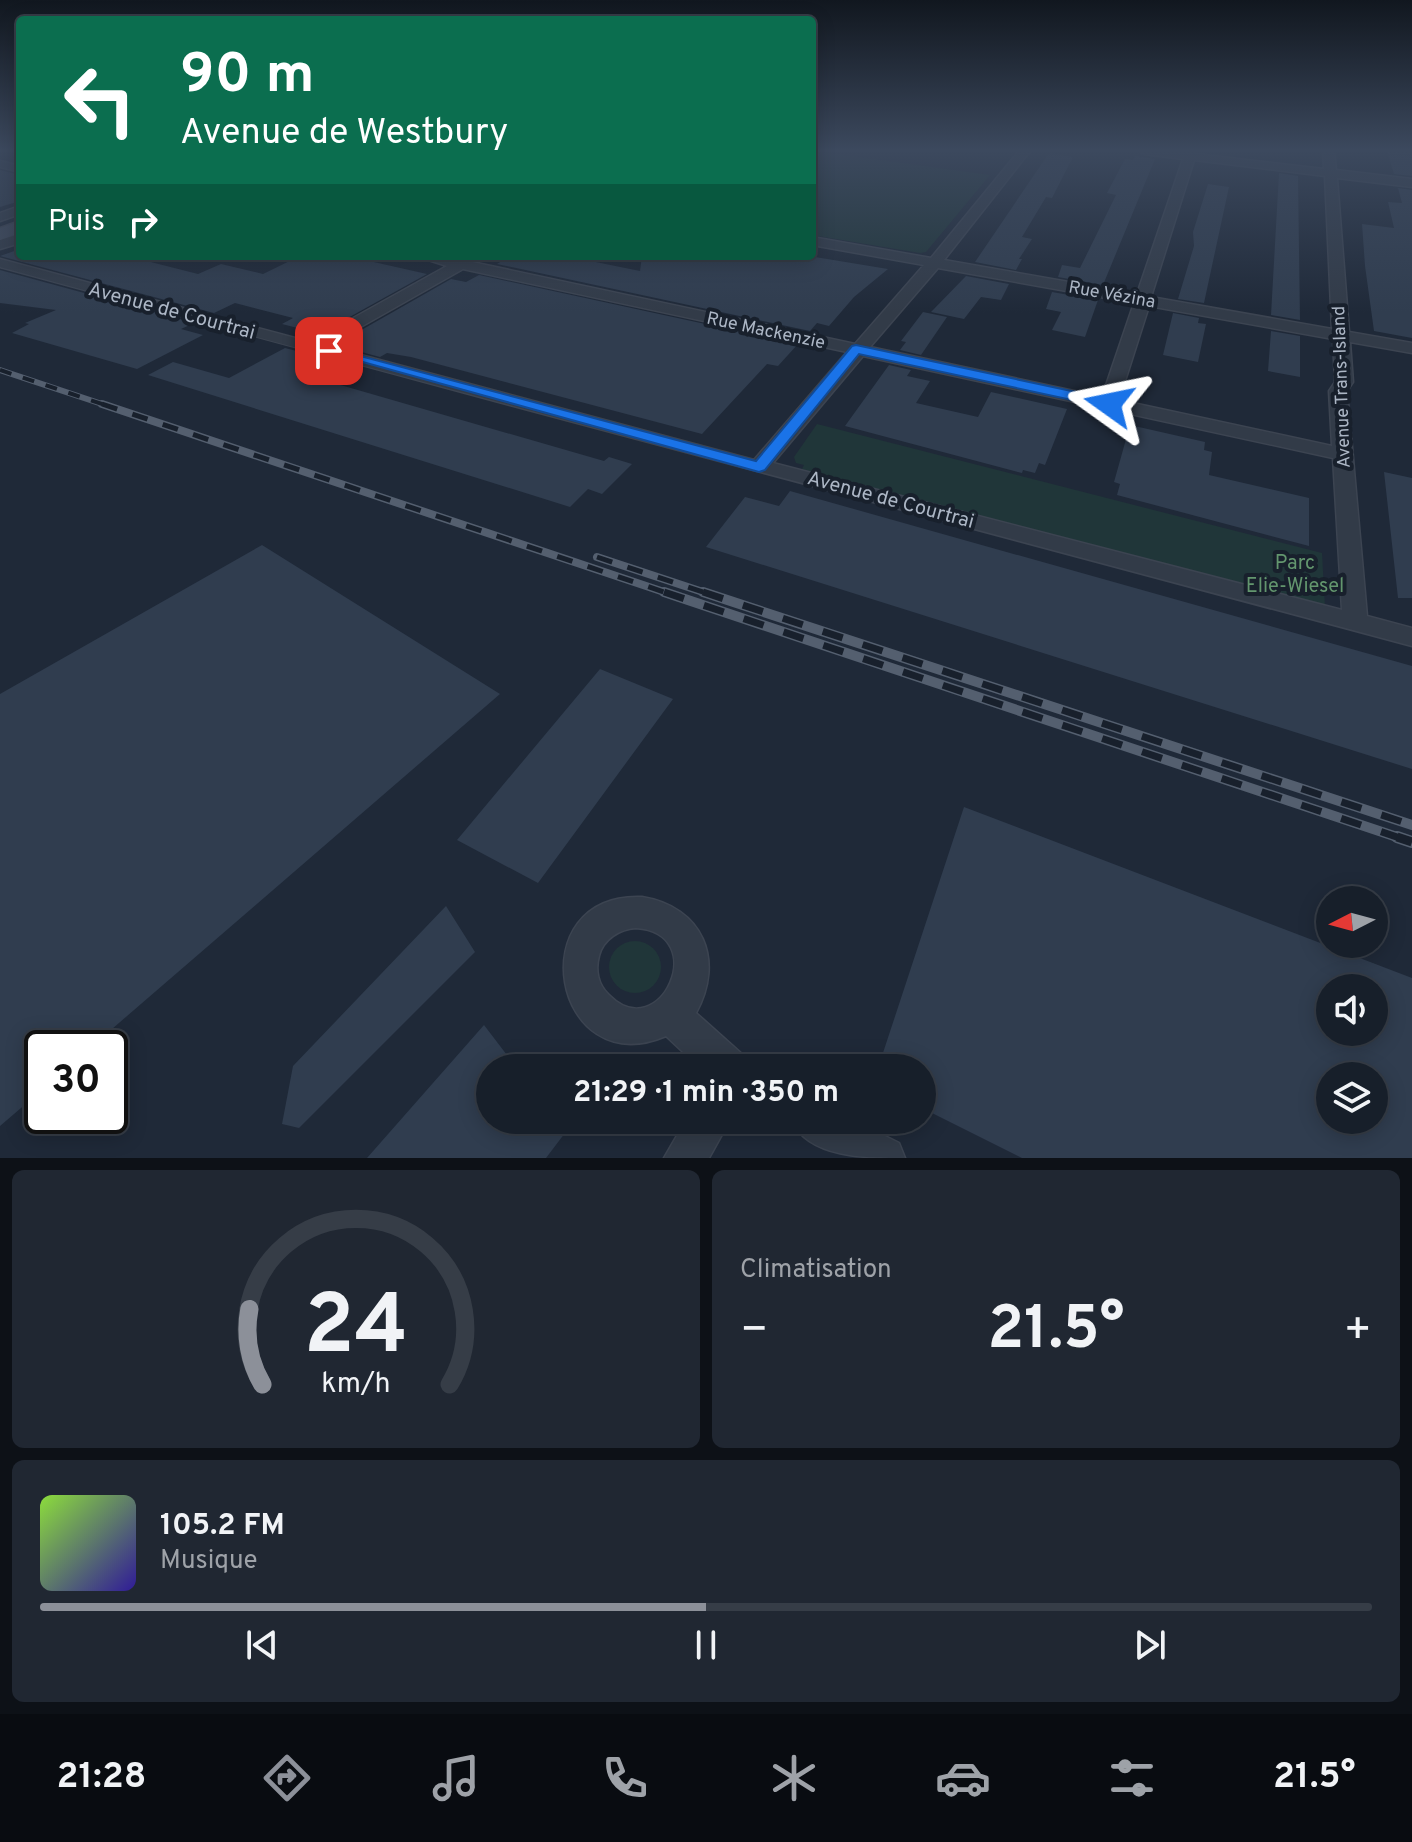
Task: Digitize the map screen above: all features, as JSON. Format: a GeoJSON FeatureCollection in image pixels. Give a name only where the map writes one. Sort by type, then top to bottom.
{"type":"FeatureCollection","features":[{"type":"Feature","properties":{"kind":"street"},"geometry":{"type":"LineString","coordinates":[[759,467],[856,349],[936,263],[982,205]]}},
{"type":"Feature","properties":{"kind":"street"},"geometry":{"type":"LineString","coordinates":[[1109,404],[1173,205]]}},
{"type":"Feature","properties":{"kind":"street","name":"Avenue Trans-Island"},"geometry":{"type":"LineString","coordinates":[[1331,205],[1344,382],[1338,396],[1355,622]]}},
{"type":"Feature","properties":{"kind":"street","name":"Rue Vézina"},"geometry":{"type":"LineString","coordinates":[[816,242],[1412,348]]}},
{"type":"Feature","properties":{"kind":"street"},"geometry":{"type":"LineString","coordinates":[[313,347],[468,260]]}},
{"type":"Feature","properties":{"kind":"street","name":"Rue Mackenzie"},"geometry":{"type":"LineString","coordinates":[[468,260],[856,349],[1343,454]]}},
{"type":"Feature","properties":{"kind":"street","name":"Avenue de Courtrai"},"geometry":{"type":"LineString","coordinates":[[0,263],[759,467],[790,472],[1412,637]]}},
{"type":"Feature","properties":{"kind":"street"},"geometry":{"type":"LineString","coordinates":[[669,1013],[713,1054]]}},
{"type":"Feature","properties":{"kind":"street"},"geometry":{"type":"LineString","coordinates":[[685,1158],[701,1134]]}},
{"type":"Feature","properties":{"kind":"street"},"geometry":{"type":"LineString","coordinates":[[838,1134],[884,1158]]}},
{"type":"Feature","properties":{"kind":"green space"},"geometry":{"type":"Polygon","coordinates":[[[816,205],[965,205],[926,252],[816,236],[816,205]]]}},
{"type":"Feature","properties":{"kind":"green space","name":"Parc Elie-Wiesel"},"geometry":{"type":"Polygon","coordinates":[[[817,424],[1322,553],[1325,608],[802,469],[804,465],[796,463],[794,457],[817,424]]]}},
{"type":"Feature","properties":{"kind":"green space"},"geometry":{"type":"Polygon","coordinates":[[[635,941],[653,949],[661,967],[653,985],[635,993],[617,985],[609,967],[617,949],[635,941]]]}},
{"type":"Feature","properties":{"kind":"building"},"geometry":{"type":"Polygon","coordinates":[[[1014,205],[1041,205],[1022,237],[1032,239],[1016,270],[975,262],[1014,205]]]}},
{"type":"Feature","properties":{"kind":"building"},"geometry":{"type":"Polygon","coordinates":[[[1111,205],[1136,205],[1103,285],[1058,277],[1062,265],[1080,268],[1111,205]]]}},
{"type":"Feature","properties":{"kind":"building"},"geometry":{"type":"Polygon","coordinates":[[[1201,205],[1225,205],[1204,303],[1178,299],[1194,246],[1193,232],[1201,205]]]}},
{"type":"Feature","properties":{"kind":"building"},"geometry":{"type":"Polygon","coordinates":[[[1277,205],[1298,205],[1300,320],[1271,315],[1277,205]]]}},
{"type":"Feature","properties":{"kind":"building"},"geometry":{"type":"Polygon","coordinates":[[[1389,205],[1412,205],[1412,338],[1374,331],[1362,224],[1394,228],[1389,205]]]}},
{"type":"Feature","properties":{"kind":"building"},"geometry":{"type":"Polygon","coordinates":[[[16,250],[16,260],[143,260],[198,274],[221,264],[263,274],[292,260],[365,260],[427,274],[310,339],[304,337],[313,332],[282,324],[293,318],[235,303],[214,313],[0,256],[16,250]]]}},
{"type":"Feature","properties":{"kind":"building"},"geometry":{"type":"Polygon","coordinates":[[[816,257],[888,269],[854,297],[829,326],[817,323],[810,331],[497,264],[504,260],[586,260],[640,271],[641,260],[816,260],[816,257]]]}},
{"type":"Feature","properties":{"kind":"building"},"geometry":{"type":"Polygon","coordinates":[[[0,270],[194,323],[181,329],[203,335],[137,369],[12,333],[29,324],[25,323],[56,310],[0,303],[0,270]]]}},
{"type":"Feature","properties":{"kind":"building"},"geometry":{"type":"Polygon","coordinates":[[[479,275],[798,344],[778,366],[767,364],[702,434],[411,357],[387,353],[380,357],[335,345],[451,279],[466,282],[479,275]]]}},
{"type":"Feature","properties":{"kind":"building"},"geometry":{"type":"Polygon","coordinates":[[[966,276],[1009,284],[1001,300],[981,297],[964,319],[931,312],[966,276]]]}},
{"type":"Feature","properties":{"kind":"building"},"geometry":{"type":"Polygon","coordinates":[[[1052,292],[1098,300],[1085,337],[1052,330],[1061,312],[1046,309],[1052,292]]]}},
{"type":"Feature","properties":{"kind":"building"},"geometry":{"type":"Polygon","coordinates":[[[923,312],[947,317],[921,355],[900,350],[906,342],[901,341],[923,312]]]}},
{"type":"Feature","properties":{"kind":"building"},"geometry":{"type":"Polygon","coordinates":[[[1173,313],[1199,318],[1198,323],[1206,324],[1198,362],[1163,355],[1173,313]]]}},
{"type":"Feature","properties":{"kind":"building"},"geometry":{"type":"Polygon","coordinates":[[[1271,331],[1300,336],[1300,377],[1268,371],[1271,331]]]}},
{"type":"Feature","properties":{"kind":"building"},"geometry":{"type":"Polygon","coordinates":[[[285,348],[362,368],[337,384],[604,461],[609,457],[632,464],[602,494],[588,489],[570,507],[148,375],[173,362],[229,378],[285,348]]]}},
{"type":"Feature","properties":{"kind":"building"},"geometry":{"type":"Polygon","coordinates":[[[889,365],[911,370],[907,376],[930,381],[916,403],[978,417],[991,392],[1067,409],[1045,465],[1039,463],[1035,473],[1023,470],[1022,473],[845,426],[889,365]]]}},
{"type":"Feature","properties":{"kind":"building"},"geometry":{"type":"Polygon","coordinates":[[[1130,425],[1205,442],[1204,450],[1212,452],[1209,475],[1309,498],[1309,546],[1117,495],[1120,484],[1114,482],[1130,425]]]}},
{"type":"Feature","properties":{"kind":"building"},"geometry":{"type":"Polygon","coordinates":[[[1384,472],[1412,478],[1412,598],[1398,598],[1384,472]]]}},
{"type":"Feature","properties":{"kind":"building"},"geometry":{"type":"Polygon","coordinates":[[[790,491],[1412,666],[1412,769],[706,547],[745,497],[779,506],[790,491]]]}},
{"type":"Feature","properties":{"kind":"building"},"geometry":{"type":"Polygon","coordinates":[[[262,545],[500,694],[111,1030],[24,1030],[24,1105],[0,1126],[0,694],[262,545]]]}},
{"type":"Feature","properties":{"kind":"building"},"geometry":{"type":"Polygon","coordinates":[[[600,669],[673,699],[538,883],[457,840],[600,669]]]}},
{"type":"Feature","properties":{"kind":"building"},"geometry":{"type":"Polygon","coordinates":[[[964,807],[1316,941],[1316,958],[1360,958],[1412,978],[1412,1158],[1022,1158],[936,1115],[936,1054],[883,1054],[964,807]]]}},
{"type":"Feature","properties":{"kind":"building"},"geometry":{"type":"Polygon","coordinates":[[[446,906],[475,952],[299,1128],[282,1124],[293,1066],[446,906]]]}},
{"type":"Feature","properties":{"kind":"building"},"geometry":{"type":"Polygon","coordinates":[[[484,1025],[506,1054],[476,1054],[476,1134],[564,1134],[546,1158],[367,1158],[484,1025]]]}},
{"type":"Feature","properties":{"kind":"railway"},"geometry":{"type":"LineString","coordinates":[[0,370],[102,404]]}},
{"type":"Feature","properties":{"kind":"railway"},"geometry":{"type":"LineString","coordinates":[[102,404],[108,406]]}},
{"type":"Feature","properties":{"kind":"railway"},"geometry":{"type":"LineString","coordinates":[[102,404],[670,594]]}},
{"type":"Feature","properties":{"kind":"railway"},"geometry":{"type":"LineString","coordinates":[[597,557],[709,594]]}},
{"type":"Feature","properties":{"kind":"railway"},"geometry":{"type":"LineString","coordinates":[[664,592],[1403,839]]}},
{"type":"Feature","properties":{"kind":"railway"},"geometry":{"type":"LineString","coordinates":[[703,592],[1412,825]]}},
{"type":"Feature","properties":{"kind":"railway"},"geometry":{"type":"LineString","coordinates":[[1397,837],[1403,839]]}},
{"type":"Feature","properties":{"kind":"railway"},"geometry":{"type":"LineString","coordinates":[[1403,839],[1412,842]]}},
{"type":"Feature","properties":{"kind":"route"},"geometry":{"type":"LineString","coordinates":[[329,351],[759,467],[856,349],[1109,404]]}}]}
